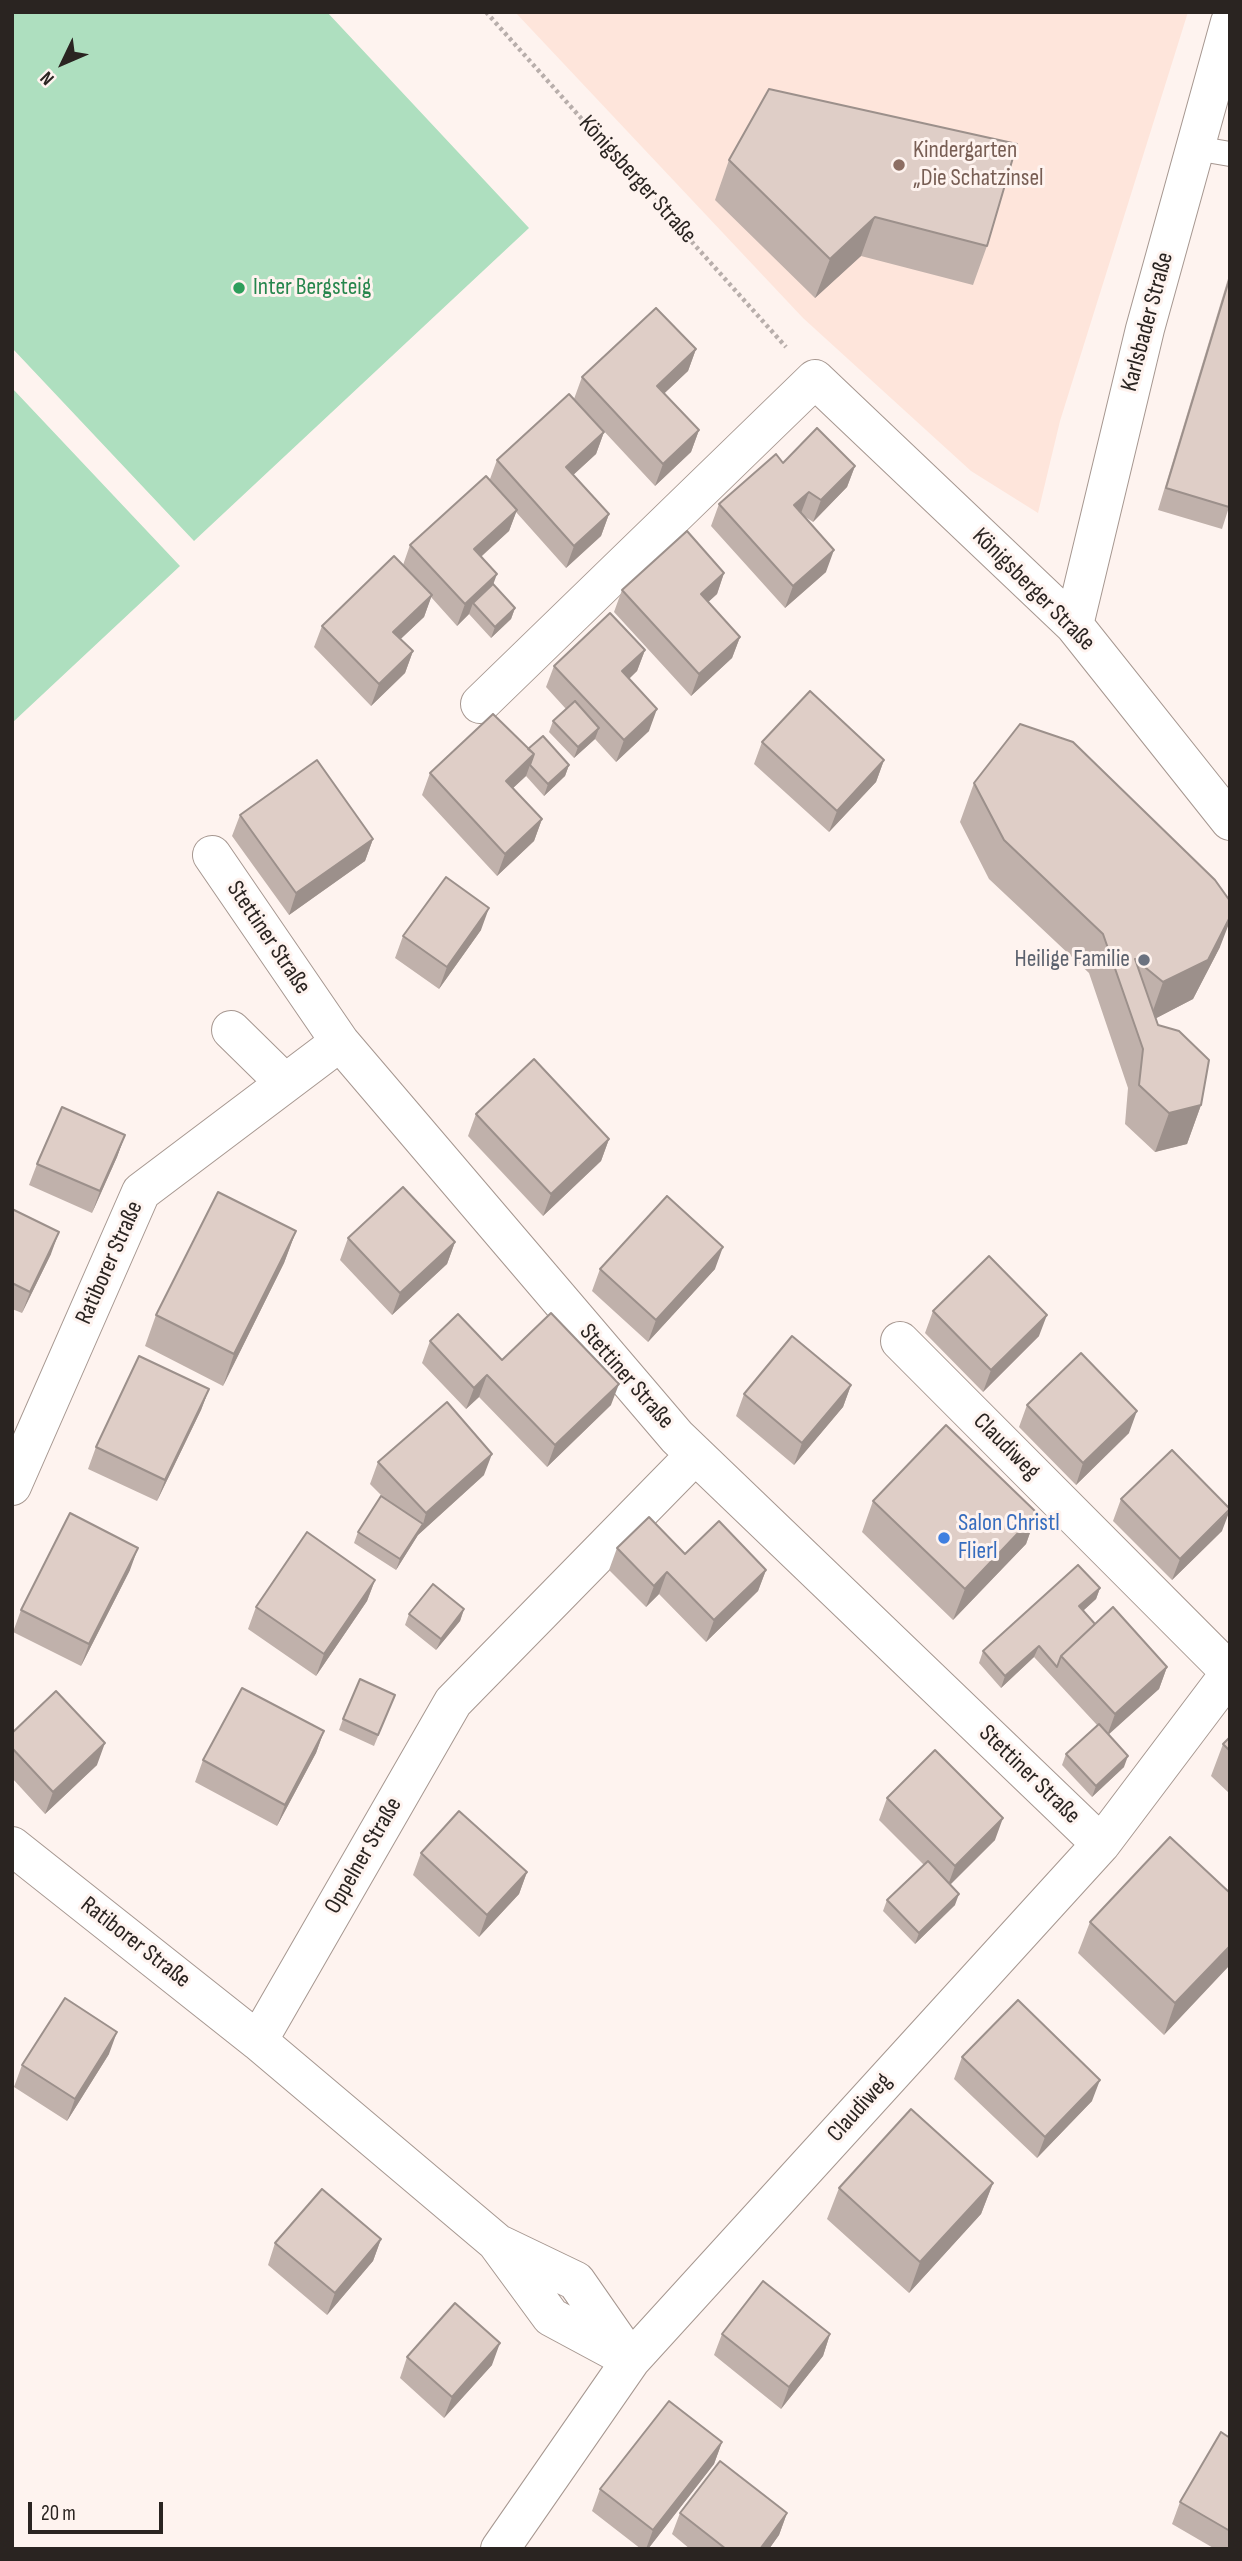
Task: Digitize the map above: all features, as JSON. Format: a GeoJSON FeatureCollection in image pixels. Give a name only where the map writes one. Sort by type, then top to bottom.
{"type":"FeatureCollection","features":[{"type":"Feature","properties":{"kind":"street","name":"Karlsbader Straße"},"geometry":{"type":"LineString","coordinates":[[1074,625],[1145,329],[1212,151],[1230,22]]}},
{"type":"Feature","properties":{"kind":"street","name":"Königsberger Straße"},"geometry":{"type":"LineString","coordinates":[[815,379],[1074,625],[1230,821]]}},
{"type":"Feature","properties":{"kind":"street"},"geometry":{"type":"LineString","coordinates":[[480,704],[815,379]]}},
{"type":"Feature","properties":{"kind":"street","name":"Stettiner Straße"},"geometry":{"type":"LineString","coordinates":[[212,855],[340,1042],[695,1455],[1101,1844]]}},
{"type":"Feature","properties":{"kind":"street"},"geometry":{"type":"LineString","coordinates":[[231,1030],[285,1083]]}},
{"type":"Feature","properties":{"kind":"street","name":"Ratiborer Straße"},"geometry":{"type":"LineString","coordinates":[[12,1486],[141,1192],[340,1042]]}},
{"type":"Feature","properties":{"kind":"street","name":"Claudiweg"},"geometry":{"type":"LineString","coordinates":[[499,2549],[631,2360],[1101,1844],[1230,1673],[900,1341]]}},
{"type":"Feature","properties":{"kind":"street","name":"Oppelner Straße"},"geometry":{"type":"LineString","coordinates":[[258,2041],[453,1702],[695,1455]]}},
{"type":"Feature","properties":{"kind":"street","name":"Ratiborer Straße"},"geometry":{"type":"LineString","coordinates":[[12,1846],[258,2041]]}},
{"type":"Feature","properties":{"kind":"street"},"geometry":{"type":"LineString","coordinates":[[258,2041],[496,2242],[576,2281],[631,2360]]}},
{"type":"Feature","properties":{"kind":"path","name":"Königsberger Straße"},"geometry":{"type":"LineString","coordinates":[[486,12],[815,379]]}},
{"type":"Feature","properties":{"kind":"shaded area","name":"Kindergarten „Die Schatzinsel"},"geometry":{"type":"Polygon","coordinates":[[[515,12],[1188,12],[1060,421],[1038,513],[971,471],[803,318],[515,12]]]}},
{"type":"Feature","properties":{"kind":"green space","name":"Inter Bergsteig"},"geometry":{"type":"Polygon","coordinates":[[[12,12],[327,12],[529,228],[194,541],[12,348],[12,12]]]}},
{"type":"Feature","properties":{"kind":"green space"},"geometry":{"type":"Polygon","coordinates":[[[12,388],[180,566],[12,723],[12,388]]]}},
{"type":"Feature","properties":{"kind":"building"},"geometry":{"type":"Polygon","coordinates":[[[769,89],[1017,144],[987,246],[875,217],[830,259],[729,160],[769,89]]]}},
{"type":"Feature","properties":{"kind":"building"},"geometry":{"type":"Polygon","coordinates":[[[1230,277],[1230,506],[1229,507],[1166,488],[1230,277]]]}},
{"type":"Feature","properties":{"kind":"building"},"geometry":{"type":"Polygon","coordinates":[[[656,308],[696,349],[657,386],[699,430],[663,464],[582,377],[656,308]]]}},
{"type":"Feature","properties":{"kind":"building"},"geometry":{"type":"Polygon","coordinates":[[[569,394],[604,432],[566,467],[609,514],[574,546],[497,460],[569,394]]]}},
{"type":"Feature","properties":{"kind":"building"},"geometry":{"type":"Polygon","coordinates":[[[817,428],[855,466],[821,500],[809,492],[794,505],[834,550],[793,586],[719,504],[776,454],[783,463],[817,428]]]}},
{"type":"Feature","properties":{"kind":"building"},"geometry":{"type":"Polygon","coordinates":[[[486,476],[517,510],[474,549],[497,574],[465,604],[410,545],[486,476]]]}},
{"type":"Feature","properties":{"kind":"building"},"geometry":{"type":"Polygon","coordinates":[[[687,531],[724,573],[701,594],[740,637],[699,674],[622,590],[687,531]]]}},
{"type":"Feature","properties":{"kind":"building"},"geometry":{"type":"Polygon","coordinates":[[[394,556],[432,595],[393,632],[413,651],[379,684],[322,626],[394,556]]]}},
{"type":"Feature","properties":{"kind":"building"},"geometry":{"type":"Polygon","coordinates":[[[493,584],[515,608],[495,627],[473,603],[493,584]]]}},
{"type":"Feature","properties":{"kind":"building"},"geometry":{"type":"Polygon","coordinates":[[[610,613],[645,650],[622,671],[657,709],[624,740],[554,666],[610,613]]]}},
{"type":"Feature","properties":{"kind":"building"},"geometry":{"type":"Polygon","coordinates":[[[810,691],[884,760],[837,811],[762,742],[810,691]]]}},
{"type":"Feature","properties":{"kind":"building"},"geometry":{"type":"Polygon","coordinates":[[[575,701],[599,728],[578,747],[553,721],[575,701]]]}},
{"type":"Feature","properties":{"kind":"building"},"geometry":{"type":"Polygon","coordinates":[[[493,714],[534,754],[506,781],[542,819],[505,854],[430,773],[493,714]]]}},
{"type":"Feature","properties":{"kind":"building","name":"Heilige Familie"},"geometry":{"type":"Polygon","coordinates":[[[1020,724],[1073,742],[1215,880],[1230,901],[1230,917],[1208,960],[1163,982],[1135,959],[1158,1025],[1179,1031],[1209,1060],[1201,1105],[1169,1113],[1139,1085],[1143,1049],[1103,934],[1004,840],[974,783],[1020,724]]]}},
{"type":"Feature","properties":{"kind":"building"},"geometry":{"type":"Polygon","coordinates":[[[543,736],[569,765],[548,784],[530,765],[534,754],[528,749],[543,736]]]}},
{"type":"Feature","properties":{"kind":"building"},"geometry":{"type":"Polygon","coordinates":[[[317,760],[373,839],[296,893],[240,815],[317,760]]]}},
{"type":"Feature","properties":{"kind":"building"},"geometry":{"type":"Polygon","coordinates":[[[446,877],[489,908],[447,967],[403,936],[446,877]]]}},
{"type":"Feature","properties":{"kind":"building"},"geometry":{"type":"Polygon","coordinates":[[[534,1059],[609,1139],[551,1194],[476,1114],[534,1059]]]}},
{"type":"Feature","properties":{"kind":"building"},"geometry":{"type":"Polygon","coordinates":[[[62,1107],[125,1135],[100,1191],[37,1164],[62,1107]]]}},
{"type":"Feature","properties":{"kind":"building"},"geometry":{"type":"Polygon","coordinates":[[[403,1187],[455,1242],[400,1293],[348,1238],[403,1187]]]}},
{"type":"Feature","properties":{"kind":"building"},"geometry":{"type":"Polygon","coordinates":[[[218,1192],[296,1231],[234,1354],[156,1315],[218,1192]]]}},
{"type":"Feature","properties":{"kind":"building"},"geometry":{"type":"Polygon","coordinates":[[[667,1196],[723,1247],[656,1320],[600,1269],[667,1196]]]}},
{"type":"Feature","properties":{"kind":"building"},"geometry":{"type":"Polygon","coordinates":[[[12,1209],[59,1232],[30,1292],[12,1283],[12,1209]]]}},
{"type":"Feature","properties":{"kind":"building"},"geometry":{"type":"Polygon","coordinates":[[[989,1256],[1047,1315],[991,1370],[933,1311],[989,1256]]]}},
{"type":"Feature","properties":{"kind":"building"},"geometry":{"type":"Polygon","coordinates":[[[551,1313],[619,1384],[555,1445],[487,1375],[474,1388],[430,1341],[458,1314],[502,1360],[551,1313]]]}},
{"type":"Feature","properties":{"kind":"building"},"geometry":{"type":"Polygon","coordinates":[[[792,1336],[851,1385],[802,1443],[744,1394],[792,1336]]]}},
{"type":"Feature","properties":{"kind":"building"},"geometry":{"type":"Polygon","coordinates":[[[1081,1353],[1137,1411],[1083,1463],[1027,1405],[1081,1353]]]}},
{"type":"Feature","properties":{"kind":"building"},"geometry":{"type":"Polygon","coordinates":[[[139,1356],[209,1389],[165,1480],[96,1447],[139,1356]]]}},
{"type":"Feature","properties":{"kind":"building"},"geometry":{"type":"Polygon","coordinates":[[[447,1402],[492,1454],[426,1513],[378,1462],[447,1402]]]}},
{"type":"Feature","properties":{"kind":"building","name":"Salon Christl Flierl"},"geometry":{"type":"Polygon","coordinates":[[[946,1425],[1037,1513],[965,1589],[873,1501],[946,1425]]]}},
{"type":"Feature","properties":{"kind":"building"},"geometry":{"type":"Polygon","coordinates":[[[1172,1450],[1230,1509],[1180,1559],[1121,1499],[1172,1450]]]}},
{"type":"Feature","properties":{"kind":"building"},"geometry":{"type":"Polygon","coordinates":[[[381,1496],[423,1524],[400,1559],[358,1532],[381,1496]]]}},
{"type":"Feature","properties":{"kind":"building"},"geometry":{"type":"Polygon","coordinates":[[[70,1513],[138,1548],[89,1644],[21,1610],[70,1513]]]}},
{"type":"Feature","properties":{"kind":"building"},"geometry":{"type":"Polygon","coordinates":[[[649,1517],[685,1554],[719,1521],[766,1570],[714,1620],[667,1572],[654,1586],[617,1548],[649,1517]]]}},
{"type":"Feature","properties":{"kind":"building"},"geometry":{"type":"Polygon","coordinates":[[[307,1532],[375,1580],[324,1654],[256,1607],[307,1532]]]}},
{"type":"Feature","properties":{"kind":"building"},"geometry":{"type":"Polygon","coordinates":[[[1078,1565],[1100,1588],[1079,1606],[1095,1624],[1061,1656],[1057,1667],[1039,1646],[1005,1676],[983,1651],[1078,1565]]]}},
{"type":"Feature","properties":{"kind":"building"},"geometry":{"type":"Polygon","coordinates":[[[433,1584],[464,1609],[441,1639],[409,1614],[433,1584]]]}},
{"type":"Feature","properties":{"kind":"building"},"geometry":{"type":"Polygon","coordinates":[[[1113,1607],[1167,1667],[1115,1714],[1061,1656],[1113,1607]]]}},
{"type":"Feature","properties":{"kind":"building"},"geometry":{"type":"Polygon","coordinates":[[[360,1679],[395,1695],[378,1735],[343,1719],[360,1679]]]}},
{"type":"Feature","properties":{"kind":"building"},"geometry":{"type":"Polygon","coordinates":[[[242,1688],[324,1731],[285,1805],[203,1760],[242,1688]]]}},
{"type":"Feature","properties":{"kind":"building"},"geometry":{"type":"Polygon","coordinates":[[[56,1691],[105,1743],[53,1792],[12,1748],[12,1733],[56,1691]]]}},
{"type":"Feature","properties":{"kind":"building"},"geometry":{"type":"Polygon","coordinates":[[[1099,1724],[1128,1756],[1096,1786],[1066,1754],[1099,1724]]]}},
{"type":"Feature","properties":{"kind":"building"},"geometry":{"type":"Polygon","coordinates":[[[1230,1737],[1230,1751],[1223,1744],[1230,1737]]]}},
{"type":"Feature","properties":{"kind":"building"},"geometry":{"type":"Polygon","coordinates":[[[935,1750],[1003,1818],[955,1866],[887,1798],[935,1750]]]}},
{"type":"Feature","properties":{"kind":"building"},"geometry":{"type":"Polygon","coordinates":[[[459,1811],[527,1872],[487,1915],[421,1853],[459,1811]]]}},
{"type":"Feature","properties":{"kind":"building"},"geometry":{"type":"Polygon","coordinates":[[[1170,1837],[1230,1893],[1230,1946],[1175,2003],[1090,1922],[1170,1837]]]}},
{"type":"Feature","properties":{"kind":"building"},"geometry":{"type":"Polygon","coordinates":[[[928,1861],[959,1894],[919,1933],[887,1900],[928,1861]]]}},
{"type":"Feature","properties":{"kind":"building"},"geometry":{"type":"Polygon","coordinates":[[[65,1998],[117,2032],[75,2099],[22,2065],[65,1998]]]}},
{"type":"Feature","properties":{"kind":"building"},"geometry":{"type":"Polygon","coordinates":[[[1018,2000],[1100,2080],[1045,2137],[962,2057],[1018,2000]]]}},
{"type":"Feature","properties":{"kind":"building"},"geometry":{"type":"Polygon","coordinates":[[[911,2109],[993,2183],[920,2262],[839,2188],[911,2109]]]}},
{"type":"Feature","properties":{"kind":"building"},"geometry":{"type":"Polygon","coordinates":[[[322,2189],[381,2239],[335,2293],[275,2243],[322,2189]]]}},
{"type":"Feature","properties":{"kind":"building"},"geometry":{"type":"Polygon","coordinates":[[[763,2281],[830,2334],[789,2387],[722,2334],[763,2281]]]}},
{"type":"Feature","properties":{"kind":"building"},"geometry":{"type":"Polygon","coordinates":[[[455,2303],[500,2343],[452,2397],[407,2357],[455,2303]]]}},
{"type":"Feature","properties":{"kind":"building"},"geometry":{"type":"Polygon","coordinates":[[[669,2401],[722,2442],[653,2530],[600,2489],[669,2401]]]}},
{"type":"Feature","properties":{"kind":"building"},"geometry":{"type":"Polygon","coordinates":[[[1221,2432],[1230,2438],[1230,2531],[1180,2502],[1221,2432]]]}},
{"type":"Feature","properties":{"kind":"building"},"geometry":{"type":"Polygon","coordinates":[[[720,2461],[787,2513],[760,2549],[726,2549],[680,2513],[720,2461]]]}},
{"type":"Feature","properties":{"kind":"place","name":"Kindergarten „Die Schatzinsel"},"geometry":{"type":"Point","coordinates":[899,165]}},
{"type":"Feature","properties":{"kind":"place","name":"Inter Bergsteig"},"geometry":{"type":"Point","coordinates":[239,288]}},
{"type":"Feature","properties":{"kind":"place","name":"Heilige Familie"},"geometry":{"type":"Point","coordinates":[1144,960]}},
{"type":"Feature","properties":{"kind":"place","name":"Salon Christl Flierl"},"geometry":{"type":"Point","coordinates":[944,1538]}}]}
